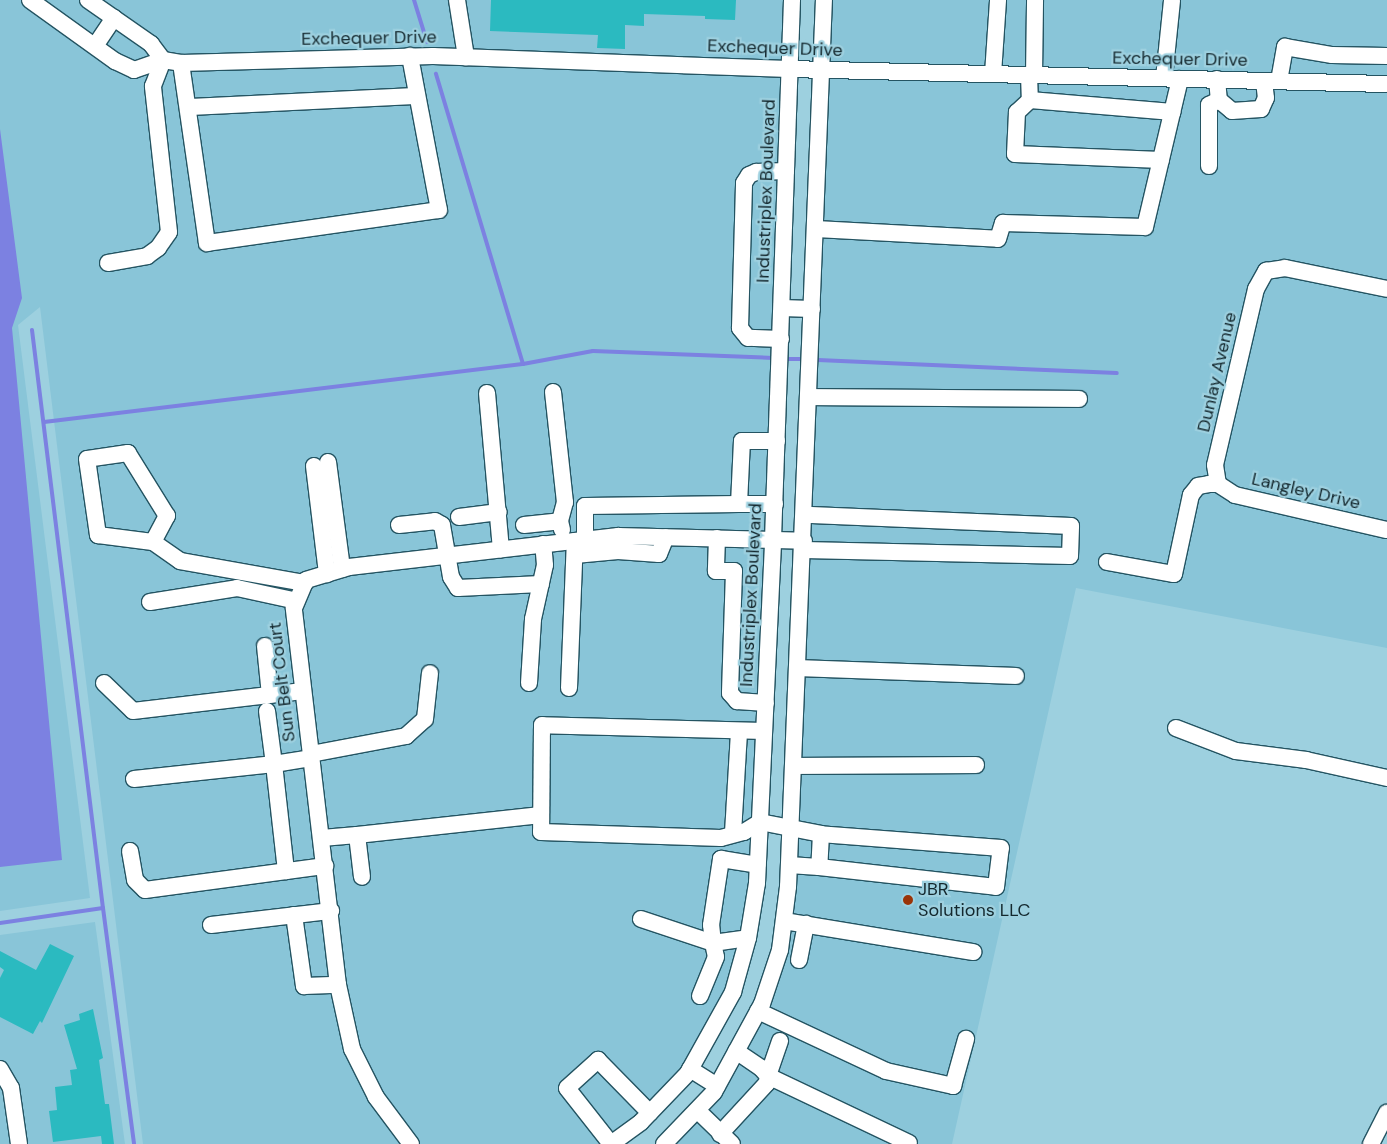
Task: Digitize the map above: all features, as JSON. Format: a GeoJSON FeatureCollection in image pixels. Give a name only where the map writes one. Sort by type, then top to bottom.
{"type":"FeatureCollection","features":[{"type":"Feature","properties":{"kind":"street"},"geometry":{"type":"LineString","coordinates":[[30,0],[95,46],[134,70],[163,60]]}},
{"type":"Feature","properties":{"kind":"street"},"geometry":{"type":"LineString","coordinates":[[88,0],[151,44],[163,60]]}},
{"type":"Feature","properties":{"kind":"street"},"geometry":{"type":"LineString","coordinates":[[457,0],[466,57]]}},
{"type":"Feature","properties":{"kind":"street","name":"Industriplex Boulevard"},"geometry":{"type":"LineString","coordinates":[[611,1144],[650,1113],[690,1069],[726,1005],[748,938],[758,865],[766,703],[775,504],[792,0]]}},
{"type":"Feature","properties":{"kind":"street"},"geometry":{"type":"LineString","coordinates":[[669,1142],[717,1086],[758,1011],[780,950],[790,865],[824,0]]}},
{"type":"Feature","properties":{"kind":"street"},"geometry":{"type":"LineString","coordinates":[[994,74],[998,0]]}},
{"type":"Feature","properties":{"kind":"street"},"geometry":{"type":"LineString","coordinates":[[1035,0],[1030,100],[1017,112],[1015,154],[1161,160]]}},
{"type":"Feature","properties":{"kind":"street"},"geometry":{"type":"LineString","coordinates":[[816,229],[998,239],[1003,223],[1145,227],[1172,112],[1172,0]]}},
{"type":"Feature","properties":{"kind":"street"},"geometry":{"type":"LineString","coordinates":[[95,46],[114,18]]}},
{"type":"Feature","properties":{"kind":"street"},"geometry":{"type":"LineString","coordinates":[[1217,80],[1219,100],[1232,110],[1261,109],[1285,47],[1362,58],[1387,56]]}},
{"type":"Feature","properties":{"kind":"street"},"geometry":{"type":"LineString","coordinates":[[181,63],[207,243],[439,210],[410,56]]}},
{"type":"Feature","properties":{"kind":"street","name":"Exchequer Drive"},"geometry":{"type":"LineString","coordinates":[[163,60],[181,63],[410,56],[466,57],[789,69],[1387,84]]}},
{"type":"Feature","properties":{"kind":"street"},"geometry":{"type":"LineString","coordinates":[[1362,58],[1364,83]]}},
{"type":"Feature","properties":{"kind":"street"},"geometry":{"type":"LineString","coordinates":[[108,262],[147,256],[158,248],[169,232],[153,86],[163,60]]}},
{"type":"Feature","properties":{"kind":"street"},"geometry":{"type":"LineString","coordinates":[[188,107],[417,96]]}},
{"type":"Feature","properties":{"kind":"street"},"geometry":{"type":"LineString","coordinates":[[1030,100],[1172,112]]}},
{"type":"Feature","properties":{"kind":"street"},"geometry":{"type":"LineString","coordinates":[[1209,166],[1209,105],[1219,100]]}},
{"type":"Feature","properties":{"kind":"street"},"geometry":{"type":"LineString","coordinates":[[781,339],[748,338],[740,328],[744,183],[749,175],[756,172],[786,171]]}},
{"type":"Feature","properties":{"kind":"street","name":"Dunlay Avenue"},"geometry":{"type":"LineString","coordinates":[[1218,484],[1215,465],[1256,289],[1266,271],[1285,268],[1387,289]]}},
{"type":"Feature","properties":{"kind":"street"},"geometry":{"type":"LineString","coordinates":[[782,308],[812,309]]}},
{"type":"Feature","properties":{"kind":"street"},"geometry":{"type":"LineString","coordinates":[[553,392],[566,502],[560,521]]}},
{"type":"Feature","properties":{"kind":"street"},"geometry":{"type":"LineString","coordinates":[[487,393],[501,549]]}},
{"type":"Feature","properties":{"kind":"street"},"geometry":{"type":"LineString","coordinates":[[809,397],[1079,399]]}},
{"type":"Feature","properties":{"kind":"street"},"geometry":{"type":"LineString","coordinates":[[739,504],[742,441],[777,441]]}},
{"type":"Feature","properties":{"kind":"street"},"geometry":{"type":"LineString","coordinates":[[153,542],[167,516],[128,453],[88,459],[98,535],[153,542],[180,561],[305,583],[334,571],[543,544],[575,544],[618,536],[773,539],[804,546],[1070,556],[1071,526],[805,515]]}},
{"type":"Feature","properties":{"kind":"street"},"geometry":{"type":"LineString","coordinates":[[321,464],[334,571]]}},
{"type":"Feature","properties":{"kind":"street"},"geometry":{"type":"LineString","coordinates":[[1107,562],[1174,574],[1194,489],[1201,485],[1218,484]]}},
{"type":"Feature","properties":{"kind":"street","name":"Langley Drive"},"geometry":{"type":"LineString","coordinates":[[1218,484],[1235,495],[1387,530]]}},
{"type":"Feature","properties":{"kind":"street"},"geometry":{"type":"LineString","coordinates":[[569,688],[575,544],[585,506],[775,504]]}},
{"type":"Feature","properties":{"kind":"street"},"geometry":{"type":"LineString","coordinates":[[459,517],[498,512]]}},
{"type":"Feature","properties":{"kind":"street"},"geometry":{"type":"LineString","coordinates":[[398,525],[435,521],[442,525],[451,576],[458,588],[541,584]]}},
{"type":"Feature","properties":{"kind":"street"},"geometry":{"type":"LineString","coordinates":[[524,525],[560,521]]}},
{"type":"Feature","properties":{"kind":"street"},"geometry":{"type":"LineString","coordinates":[[560,521],[575,544]]}},
{"type":"Feature","properties":{"kind":"street"},"geometry":{"type":"LineString","coordinates":[[718,538],[716,571],[734,571],[730,693],[737,701],[766,703]]}},
{"type":"Feature","properties":{"kind":"street"},"geometry":{"type":"LineString","coordinates":[[529,684],[533,619],[545,565],[543,544]]}},
{"type":"Feature","properties":{"kind":"street","name":"Sun Belt Court"},"geometry":{"type":"LineString","coordinates":[[305,583],[294,608],[338,985],[352,1049],[376,1097],[405,1142]]}},
{"type":"Feature","properties":{"kind":"street"},"geometry":{"type":"LineString","coordinates":[[150,602],[236,588],[297,602]]}},
{"type":"Feature","properties":{"kind":"street"},"geometry":{"type":"LineString","coordinates":[[265,646],[274,764],[286,871]]}},
{"type":"Feature","properties":{"kind":"street"},"geometry":{"type":"LineString","coordinates":[[798,668],[1016,676]]}},
{"type":"Feature","properties":{"kind":"street"},"geometry":{"type":"LineString","coordinates":[[134,780],[274,764],[406,736],[425,719],[430,673]]}},
{"type":"Feature","properties":{"kind":"street"},"geometry":{"type":"LineString","coordinates":[[104,683],[133,711],[269,703],[304,691]]}},
{"type":"Feature","properties":{"kind":"street"},"geometry":{"type":"LineString","coordinates":[[764,731],[542,725],[541,832],[715,838],[744,832],[760,822],[791,830],[821,834],[1001,848],[996,887],[790,865]]}},
{"type":"Feature","properties":{"kind":"street"},"geometry":{"type":"LineString","coordinates":[[1176,728],[1236,751],[1306,760],[1387,778]]}},
{"type":"Feature","properties":{"kind":"street"},"geometry":{"type":"LineString","coordinates":[[733,833],[739,731]]}},
{"type":"Feature","properties":{"kind":"street"},"geometry":{"type":"LineString","coordinates":[[794,766],[976,765]]}},
{"type":"Feature","properties":{"kind":"street"},"geometry":{"type":"LineString","coordinates":[[322,838],[541,815]]}},
{"type":"Feature","properties":{"kind":"street"},"geometry":{"type":"LineString","coordinates":[[357,834],[362,877]]}},
{"type":"Feature","properties":{"kind":"street"},"geometry":{"type":"LineString","coordinates":[[818,867],[821,834]]}},
{"type":"Feature","properties":{"kind":"street"},"geometry":{"type":"LineString","coordinates":[[715,838],[716,854],[721,859],[758,865]]}},
{"type":"Feature","properties":{"kind":"street"},"geometry":{"type":"LineString","coordinates":[[130,852],[135,880],[145,890],[325,866]]}},
{"type":"Feature","properties":{"kind":"street"},"geometry":{"type":"LineString","coordinates":[[721,859],[711,925],[715,950],[701,993],[726,1005]]}},
{"type":"Feature","properties":{"kind":"street"},"geometry":{"type":"LineString","coordinates":[[212,925],[330,911]]}},
{"type":"Feature","properties":{"kind":"street"},"geometry":{"type":"LineString","coordinates":[[294,915],[304,986],[338,985]]}},
{"type":"Feature","properties":{"kind":"street"},"geometry":{"type":"LineString","coordinates":[[641,919],[715,950],[738,971]]}},
{"type":"Feature","properties":{"kind":"street"},"geometry":{"type":"LineString","coordinates":[[784,920],[973,952]]}},
{"type":"Feature","properties":{"kind":"street"},"geometry":{"type":"LineString","coordinates":[[799,960],[806,924]]}},
{"type":"Feature","properties":{"kind":"street"},"geometry":{"type":"LineString","coordinates":[[715,950],[748,938]]}},
{"type":"Feature","properties":{"kind":"street"},"geometry":{"type":"LineString","coordinates":[[758,1011],[886,1071],[953,1086],[966,1039]]}},
{"type":"Feature","properties":{"kind":"street"},"geometry":{"type":"LineString","coordinates":[[698,1110],[726,1139],[768,1083],[768,1076],[780,1041]]}},
{"type":"Feature","properties":{"kind":"street"},"geometry":{"type":"LineString","coordinates":[[736,1051],[762,1068],[768,1076],[908,1143]]}},
{"type":"Feature","properties":{"kind":"street"},"geometry":{"type":"LineString","coordinates":[[611,1144],[567,1088],[598,1060],[650,1113]]}},
{"type":"Feature","properties":{"kind":"street"},"geometry":{"type":"LineString","coordinates":[[0,1069],[11,1088],[19,1144]]}},
{"type":"Feature","properties":{"kind":"street"},"geometry":{"type":"LineString","coordinates":[[690,1069],[717,1086]]}},
{"type":"Feature","properties":{"kind":"street"},"geometry":{"type":"LineString","coordinates":[[1372,1144],[1387,1113]]}},
{"type":"Feature","properties":{"kind":"shaded area"},"geometry":{"type":"Polygon","coordinates":[[[0,0],[792,0],[757,883],[733,992],[688,1073],[611,1144],[143,1144],[40,307],[18,325],[90,898],[0,911],[0,0]]]}},
{"type":"Feature","properties":{"kind":"shaded area"},"geometry":{"type":"Polygon","coordinates":[[[824,0],[1387,0],[1387,648],[1076,588],[952,1144],[664,1144],[714,1092],[780,950],[824,0]]]}},
{"type":"Feature","properties":{"kind":"shaded area"},"geometry":{"type":"Polygon","coordinates":[[[95,922],[125,1144],[0,1144],[0,935],[95,922]]]}},
{"type":"Feature","properties":{"kind":"water"},"geometry":{"type":"Polygon","coordinates":[[[0,129],[22,298],[12,328],[62,860],[0,867],[0,129]]]}},
{"type":"Feature","properties":{"kind":"building"},"geometry":{"type":"Polygon","coordinates":[[[491,0],[736,0],[735,20],[705,19],[705,16],[644,14],[644,26],[625,25],[625,49],[597,48],[598,35],[490,31],[491,0]]]}},
{"type":"Feature","properties":{"kind":"building"},"geometry":{"type":"Polygon","coordinates":[[[50,944],[74,956],[42,1023],[40,1021],[33,1034],[0,1017],[0,978],[4,970],[0,967],[0,951],[36,970],[50,944]]]}},
{"type":"Feature","properties":{"kind":"building"},"geometry":{"type":"Polygon","coordinates":[[[93,1009],[103,1058],[99,1060],[105,1104],[109,1104],[114,1144],[102,1144],[101,1136],[53,1142],[49,1111],[57,1110],[55,1087],[72,1085],[70,1070],[77,1069],[64,1025],[80,1020],[79,1014],[93,1009]]]}},
{"type":"Feature","properties":{"kind":"waterway"},"geometry":{"type":"LineString","coordinates":[[414,0],[427,42]]}},
{"type":"Feature","properties":{"kind":"waterway"},"geometry":{"type":"LineString","coordinates":[[44,422],[523,364],[436,74]]}},
{"type":"Feature","properties":{"kind":"waterway"},"geometry":{"type":"LineString","coordinates":[[32,330],[103,908]]}},
{"type":"Feature","properties":{"kind":"waterway"},"geometry":{"type":"LineString","coordinates":[[523,364],[593,351],[773,358]]}},
{"type":"Feature","properties":{"kind":"waterway"},"geometry":{"type":"LineString","coordinates":[[788,359],[802,359]]}},
{"type":"Feature","properties":{"kind":"waterway"},"geometry":{"type":"LineString","coordinates":[[818,360],[1117,373]]}},
{"type":"Feature","properties":{"kind":"waterway"},"geometry":{"type":"LineString","coordinates":[[0,923],[103,908],[134,1144]]}},
{"type":"Feature","properties":{"kind":"place","name":"JBR Solutions LLC"},"geometry":{"type":"Point","coordinates":[908,900]}}]}
